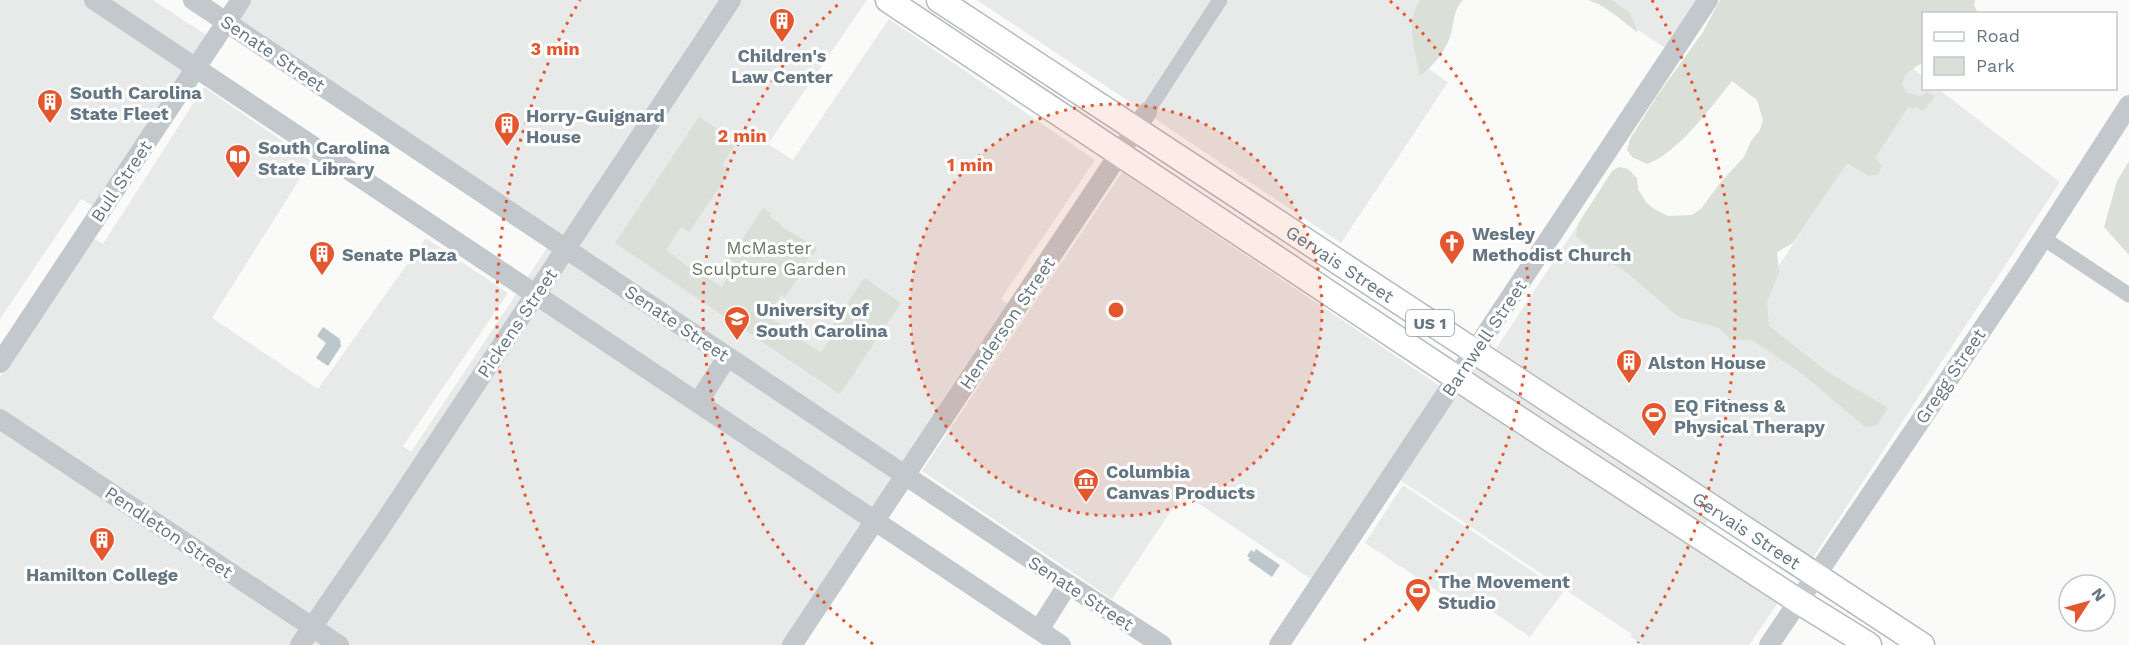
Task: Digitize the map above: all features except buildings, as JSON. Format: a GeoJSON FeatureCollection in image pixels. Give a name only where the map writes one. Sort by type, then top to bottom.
{"type":"FeatureCollection","features":[{"type":"Feature","properties":{"kind":"main road","name":"Gervais Street"},"geometry":{"type":"LineString","coordinates":[[888,0],[1457,378],[1869,645]]}},
{"type":"Feature","properties":{"kind":"main road","name":"Gervais Street"},"geometry":{"type":"LineString","coordinates":[[939,0],[1142,120],[1474,353],[1922,645]]}},
{"type":"Feature","properties":{"kind":"street"},"geometry":{"type":"LineString","coordinates":[[94,0],[1061,645]]}},
{"type":"Feature","properties":{"kind":"street","name":"Senate Street"},"geometry":{"type":"LineString","coordinates":[[193,0],[1162,645]]}},
{"type":"Feature","properties":{"kind":"street","name":"Bull Street"},"geometry":{"type":"LineString","coordinates":[[0,363],[241,0]]}},
{"type":"Feature","properties":{"kind":"street","name":"Pickens Street"},"geometry":{"type":"LineString","coordinates":[[300,645],[731,0]]}},
{"type":"Feature","properties":{"kind":"street","name":"Henderson Street"},"geometry":{"type":"LineString","coordinates":[[792,645],[1220,0]]}},
{"type":"Feature","properties":{"kind":"street","name":"Barnwell Street"},"geometry":{"type":"LineString","coordinates":[[1279,645],[1708,0]]}},
{"type":"Feature","properties":{"kind":"street","name":"Gregg Street"},"geometry":{"type":"LineString","coordinates":[[1768,645],[2043,238],[2129,105]]}},
{"type":"Feature","properties":{"kind":"street"},"geometry":{"type":"LineString","coordinates":[[2043,238],[2129,295]]}},
{"type":"Feature","properties":{"kind":"street"},"geometry":{"type":"LineString","coordinates":[[698,403],[728,357]]}},
{"type":"Feature","properties":{"kind":"street","name":"Pendleton Street"},"geometry":{"type":"LineString","coordinates":[[0,419],[339,645]]}},
{"type":"Feature","properties":{"kind":"street"},"geometry":{"type":"LineString","coordinates":[[1039,630],[1068,584]]}},
{"type":"Feature","properties":{"kind":"shaded area"},"geometry":{"type":"Polygon","coordinates":[[[0,0],[153,0],[214,40],[101,211],[81,199],[0,319],[0,0]]]}},
{"type":"Feature","properties":{"kind":"shaded area","name":"University of South Carolina"},"geometry":{"type":"Polygon","coordinates":[[[236,0],[867,0],[768,144],[793,160],[889,19],[1095,160],[1001,299],[1012,307],[787,645],[0,645],[0,377],[93,238],[103,244],[204,87],[311,161],[212,318],[318,389],[426,238],[508,293],[403,446],[411,452],[551,242],[223,20],[236,0]]]}},
{"type":"Feature","properties":{"kind":"shaded area"},"geometry":{"type":"Polygon","coordinates":[[[977,0],[1458,0],[1417,61],[1448,82],[1341,243],[977,0]]]}},
{"type":"Feature","properties":{"kind":"shaded area"},"geometry":{"type":"Polygon","coordinates":[[[1592,0],[1719,0],[1681,58],[1592,0]]]}},
{"type":"Feature","properties":{"kind":"shaded area"},"geometry":{"type":"Polygon","coordinates":[[[1910,66],[1922,76],[1922,90],[1939,90],[2060,182],[1812,559],[1496,349],[1581,220],[1740,325],[1910,66]]]}},
{"type":"Feature","properties":{"kind":"shaded area"},"geometry":{"type":"Polygon","coordinates":[[[1122,172],[1440,386],[1311,579],[1183,493],[1112,599],[922,471],[1122,172]]]}},
{"type":"Feature","properties":{"kind":"shaded area"},"geometry":{"type":"Polygon","coordinates":[[[323,327],[340,339],[341,346],[328,366],[316,358],[326,343],[317,336],[323,327]]]}},
{"type":"Feature","properties":{"kind":"shaded area"},"geometry":{"type":"Polygon","coordinates":[[[1473,363],[1709,519],[1693,544],[1779,601],[1749,645],[1643,645],[1630,636],[1632,634],[1397,478],[1473,363]]]}},
{"type":"Feature","properties":{"kind":"shaded area"},"geometry":{"type":"Polygon","coordinates":[[[1403,485],[1563,592],[1530,637],[1487,608],[1466,610],[1365,543],[1403,485]]]}},
{"type":"Feature","properties":{"kind":"shaded area"},"geometry":{"type":"Polygon","coordinates":[[[1256,549],[1280,565],[1272,577],[1248,560],[1250,558],[1247,556],[1251,550],[1254,552],[1256,549]]]}},
{"type":"Feature","properties":{"kind":"green space"},"geometry":{"type":"Polygon","coordinates":[[[1420,0],[1463,0],[1456,12],[1445,48],[1420,76],[1412,27],[1415,8],[1420,0]]]}},
{"type":"Feature","properties":{"kind":"green space"},"geometry":{"type":"Polygon","coordinates":[[[1588,0],[1612,0],[1630,13],[1638,33],[1605,7],[1588,0]]]}},
{"type":"Feature","properties":{"kind":"green space"},"geometry":{"type":"Polygon","coordinates":[[[1720,0],[1975,0],[1974,5],[1978,12],[1922,12],[1922,63],[1906,74],[1902,84],[1907,93],[1920,96],[1928,92],[1935,97],[1923,111],[1909,106],[1875,158],[1882,166],[1878,174],[1869,176],[1847,163],[1793,243],[1777,252],[1779,272],[1767,302],[1769,326],[1829,373],[1888,408],[1877,425],[1865,427],[1804,375],[1752,340],[1731,340],[1719,328],[1679,317],[1626,272],[1576,236],[1578,224],[1612,171],[1619,167],[1628,169],[1637,178],[1638,189],[1646,202],[1654,209],[1668,216],[1692,215],[1701,209],[1720,183],[1744,157],[1751,141],[1760,130],[1763,120],[1757,100],[1732,81],[1682,140],[1658,159],[1647,164],[1632,157],[1627,150],[1630,139],[1657,96],[1703,32],[1720,0]]]}},
{"type":"Feature","properties":{"kind":"green space","name":"McMaster Sculpture Garden"},"geometry":{"type":"Polygon","coordinates":[[[699,117],[737,142],[722,165],[730,171],[689,232],[681,227],[666,250],[701,276],[703,275],[722,287],[737,264],[729,259],[763,208],[772,214],[770,217],[781,226],[817,248],[797,275],[799,276],[785,297],[781,295],[768,316],[788,330],[787,332],[821,352],[836,331],[831,328],[864,278],[901,303],[840,394],[615,243],[699,117]]]}},
{"type":"Feature","properties":{"kind":"green space"},"geometry":{"type":"Polygon","coordinates":[[[2129,161],[2129,255],[2104,227],[2117,181],[2129,161]]]}},
{"type":"Feature","properties":{"kind":"place","name":"Children's Law Center"},"geometry":{"type":"Point","coordinates":[782,44]}},
{"type":"Feature","properties":{"kind":"place","name":"South Carolina State Fleet"},"geometry":{"type":"Point","coordinates":[50,125]}},
{"type":"Feature","properties":{"kind":"place","name":"Horry-Guignard House"},"geometry":{"type":"Point","coordinates":[507,148]}},
{"type":"Feature","properties":{"kind":"place","name":"South Carolina State Library"},"geometry":{"type":"Point","coordinates":[238,180]}},
{"type":"Feature","properties":{"kind":"place","name":"Wesley Methodist Church"},"geometry":{"type":"Point","coordinates":[1452,266]}},
{"type":"Feature","properties":{"kind":"place","name":"Senate Plaza"},"geometry":{"type":"Point","coordinates":[322,277]}},
{"type":"Feature","properties":{"kind":"place","name":"University of South Carolina"},"geometry":{"type":"Point","coordinates":[737,342]}},
{"type":"Feature","properties":{"kind":"place","name":"Alston House"},"geometry":{"type":"Point","coordinates":[1629,385]}},
{"type":"Feature","properties":{"kind":"place","name":"EQ Fitness & Physical Therapy"},"geometry":{"type":"Point","coordinates":[1654,438]}},
{"type":"Feature","properties":{"kind":"place","name":"Columbia Canvas Products"},"geometry":{"type":"Point","coordinates":[1086,504]}},
{"type":"Feature","properties":{"kind":"place","name":"Hamilton College"},"geometry":{"type":"Point","coordinates":[102,563]}},
{"type":"Feature","properties":{"kind":"place","name":"The Movement Studio"},"geometry":{"type":"Point","coordinates":[1418,614]}}]}
